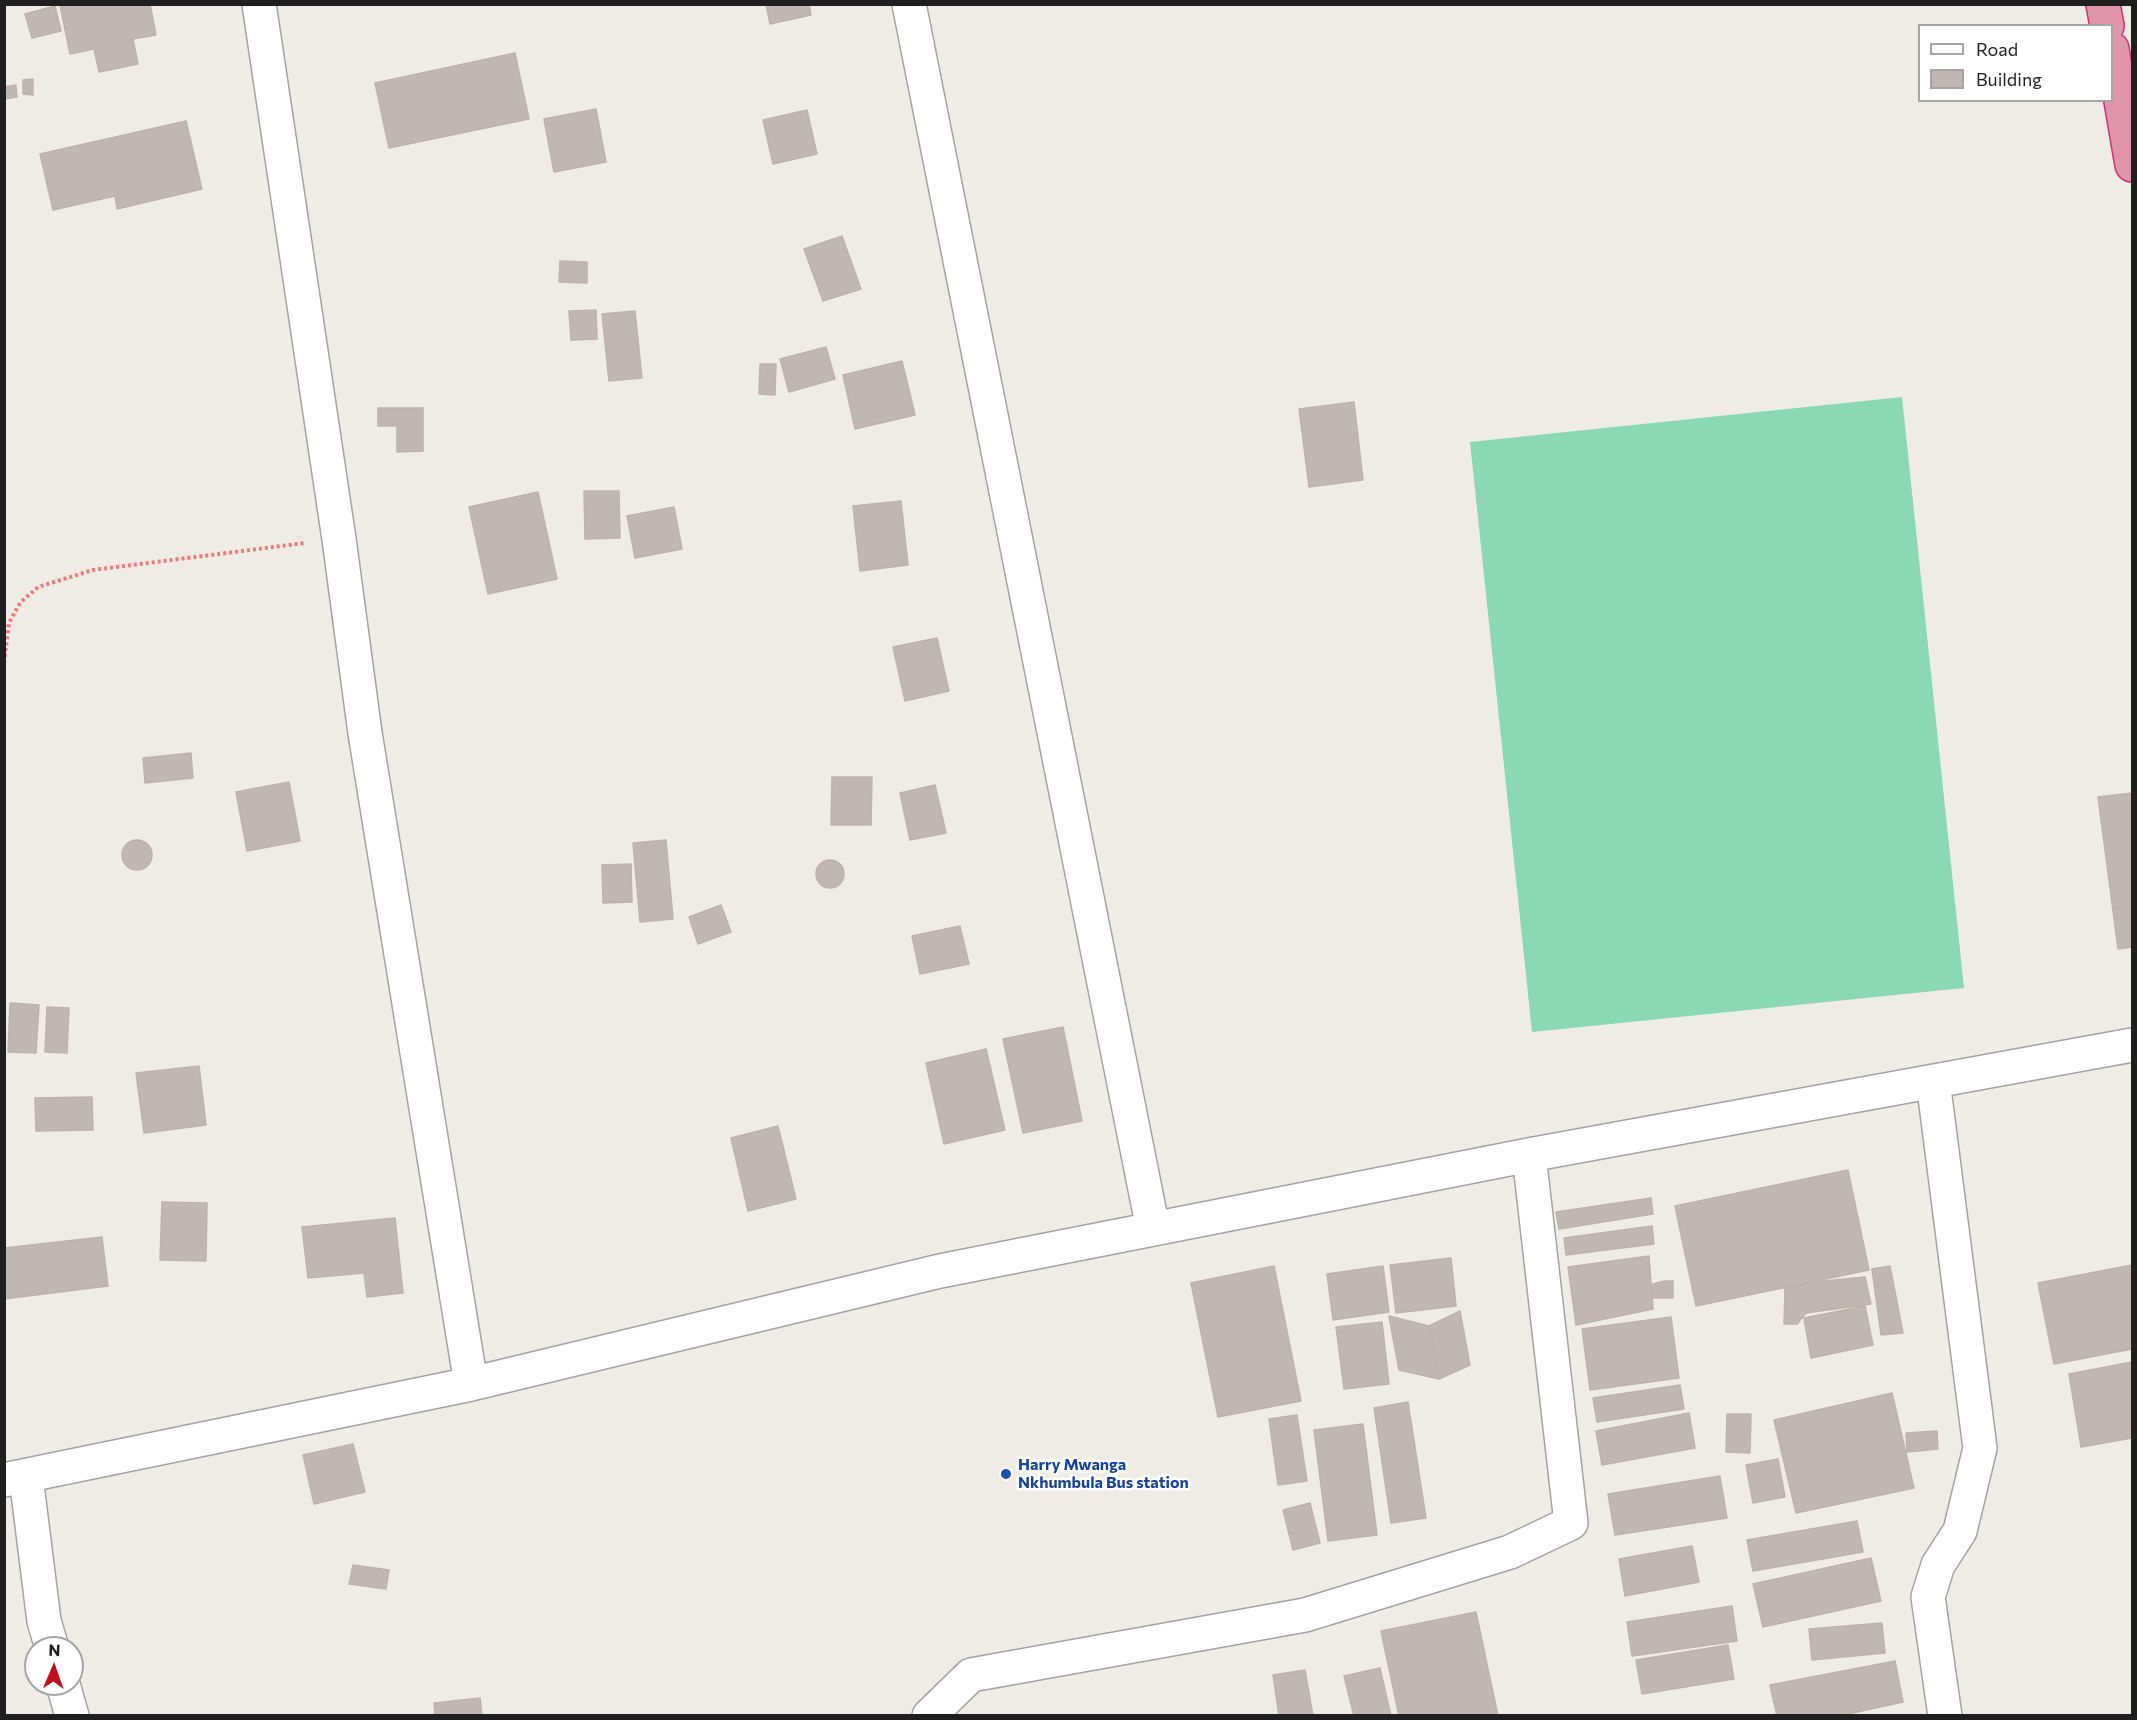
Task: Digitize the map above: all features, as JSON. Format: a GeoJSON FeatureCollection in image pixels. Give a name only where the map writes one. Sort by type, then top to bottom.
{"type":"FeatureCollection","features":[{"type":"Feature","properties":{"kind":"highway"},"geometry":{"type":"LineString","coordinates":[[2103,4],[2107,24]]}},
{"type":"Feature","properties":{"kind":"highway"},"geometry":{"type":"LineString","coordinates":[[2113,55],[2133,165]]}},
{"type":"Feature","properties":{"kind":"street"},"geometry":{"type":"LineString","coordinates":[[260,4],[339,539],[365,733],[471,1384]]}},
{"type":"Feature","properties":{"kind":"street"},"geometry":{"type":"LineString","coordinates":[[909,4],[1154,1229]]}},
{"type":"Feature","properties":{"kind":"street"},"geometry":{"type":"LineString","coordinates":[[48,1636],[15,1478],[471,1384],[940,1271],[1529,1155],[2133,1045]]}},
{"type":"Feature","properties":{"kind":"street"},"geometry":{"type":"LineString","coordinates":[[1933,1081],[1980,1448],[1960,1531],[1938,1565],[1928,1597],[1945,1716]]}},
{"type":"Feature","properties":{"kind":"street"},"geometry":{"type":"LineString","coordinates":[[929,1716],[971,1675],[1305,1615],[1510,1552],[1571,1523],[1529,1155]]}},
{"type":"Feature","properties":{"kind":"street"},"geometry":{"type":"LineString","coordinates":[[66,1696],[72,1716]]}},
{"type":"Feature","properties":{"kind":"path"},"geometry":{"type":"LineString","coordinates":[[4,663],[9,623],[20,603],[38,586],[93,570],[339,539]]}},
{"type":"Feature","properties":{"kind":"green space"},"geometry":{"type":"Polygon","coordinates":[[[1902,397],[1964,988],[1532,1032],[1470,442],[1902,397]]]}},
{"type":"Feature","properties":{"kind":"building"},"geometry":{"type":"Polygon","coordinates":[[[150,4],[156,35],[133,39],[138,64],[99,72],[94,49],[70,54],[60,5],[150,4]]]}},
{"type":"Feature","properties":{"kind":"building"},"geometry":{"type":"Polygon","coordinates":[[[766,4],[809,4],[811,15],[770,24],[766,4]]]}},
{"type":"Feature","properties":{"kind":"building"},"geometry":{"type":"Polygon","coordinates":[[[55,6],[61,31],[32,38],[25,14],[55,6]]]}},
{"type":"Feature","properties":{"kind":"building"},"geometry":{"type":"Polygon","coordinates":[[[515,53],[529,119],[389,148],[375,83],[515,53]]]}},
{"type":"Feature","properties":{"kind":"building"},"geometry":{"type":"Polygon","coordinates":[[[33,79],[33,95],[23,94],[23,80],[33,79]]]}},
{"type":"Feature","properties":{"kind":"building"},"geometry":{"type":"Polygon","coordinates":[[[16,85],[17,97],[4,99],[4,87],[16,85]]]}},
{"type":"Feature","properties":{"kind":"building"},"geometry":{"type":"Polygon","coordinates":[[[596,109],[606,162],[554,172],[544,119],[596,109]]]}},
{"type":"Feature","properties":{"kind":"building"},"geometry":{"type":"Polygon","coordinates":[[[807,110],[817,154],[773,164],[763,120],[807,110]]]}},
{"type":"Feature","properties":{"kind":"building"},"geometry":{"type":"Polygon","coordinates":[[[186,121],[202,189],[117,209],[115,196],[53,210],[40,154],[186,121]]]}},
{"type":"Feature","properties":{"kind":"building"},"geometry":{"type":"Polygon","coordinates":[[[842,236],[861,289],[823,301],[804,249],[842,236]]]}},
{"type":"Feature","properties":{"kind":"building"},"geometry":{"type":"Polygon","coordinates":[[[560,261],[587,262],[587,283],[559,282],[560,261]]]}},
{"type":"Feature","properties":{"kind":"building"},"geometry":{"type":"Polygon","coordinates":[[[596,310],[597,339],[571,340],[569,311],[596,310]]]}},
{"type":"Feature","properties":{"kind":"building"},"geometry":{"type":"Polygon","coordinates":[[[635,311],[642,378],[609,381],[602,314],[635,311]]]}},
{"type":"Feature","properties":{"kind":"building"},"geometry":{"type":"Polygon","coordinates":[[[826,347],[835,379],[789,392],[780,359],[826,347]]]}},
{"type":"Feature","properties":{"kind":"building"},"geometry":{"type":"Polygon","coordinates":[[[902,361],[915,415],[855,429],[843,375],[902,361]]]}},
{"type":"Feature","properties":{"kind":"building"},"geometry":{"type":"Polygon","coordinates":[[[760,364],[776,364],[775,395],[759,394],[760,364]]]}},
{"type":"Feature","properties":{"kind":"building"},"geometry":{"type":"Polygon","coordinates":[[[1354,402],[1363,480],[1309,487],[1299,409],[1354,402]]]}},
{"type":"Feature","properties":{"kind":"building"},"geometry":{"type":"Polygon","coordinates":[[[378,408],[423,408],[423,451],[397,452],[397,426],[378,426],[378,408]]]}},
{"type":"Feature","properties":{"kind":"building"},"geometry":{"type":"Polygon","coordinates":[[[584,491],[619,491],[620,538],[585,539],[584,491]]]}},
{"type":"Feature","properties":{"kind":"building"},"geometry":{"type":"Polygon","coordinates":[[[538,492],[557,579],[488,594],[469,507],[538,492]]]}},
{"type":"Feature","properties":{"kind":"building"},"geometry":{"type":"Polygon","coordinates":[[[901,501],[908,565],[860,571],[853,506],[901,501]]]}},
{"type":"Feature","properties":{"kind":"building"},"geometry":{"type":"Polygon","coordinates":[[[674,507],[682,549],[635,558],[627,516],[674,507]]]}},
{"type":"Feature","properties":{"kind":"building"},"geometry":{"type":"Polygon","coordinates":[[[937,638],[949,691],[905,701],[893,647],[937,638]]]}},
{"type":"Feature","properties":{"kind":"building"},"geometry":{"type":"Polygon","coordinates":[[[191,753],[193,778],[145,783],[143,758],[191,753]]]}},
{"type":"Feature","properties":{"kind":"building"},"geometry":{"type":"Polygon","coordinates":[[[832,777],[872,777],[871,825],[831,825],[832,777]]]}},
{"type":"Feature","properties":{"kind":"building"},"geometry":{"type":"Polygon","coordinates":[[[289,782],[300,841],[247,851],[236,792],[289,782]]]}},
{"type":"Feature","properties":{"kind":"building"},"geometry":{"type":"Polygon","coordinates":[[[935,785],[946,833],[910,840],[900,793],[935,785]]]}},
{"type":"Feature","properties":{"kind":"building"},"geometry":{"type":"Polygon","coordinates":[[[2132,793],[2132,947],[2118,949],[2098,797],[2132,793]]]}},
{"type":"Feature","properties":{"kind":"building"},"geometry":{"type":"Polygon","coordinates":[[[137,840],[148,844],[152,855],[148,866],[137,870],[126,866],[122,855],[126,844],[137,840]]]}},
{"type":"Feature","properties":{"kind":"building"},"geometry":{"type":"Polygon","coordinates":[[[666,840],[673,919],[640,922],[633,843],[666,840]]]}},
{"type":"Feature","properties":{"kind":"building"},"geometry":{"type":"Polygon","coordinates":[[[830,860],[840,864],[844,874],[840,884],[830,888],[820,884],[816,874],[820,864],[830,860]]]}},
{"type":"Feature","properties":{"kind":"building"},"geometry":{"type":"Polygon","coordinates":[[[631,864],[632,902],[603,903],[602,865],[631,864]]]}},
{"type":"Feature","properties":{"kind":"building"},"geometry":{"type":"Polygon","coordinates":[[[721,905],[731,932],[698,944],[689,917],[721,905]]]}},
{"type":"Feature","properties":{"kind":"building"},"geometry":{"type":"Polygon","coordinates":[[[960,926],[969,964],[920,974],[912,936],[960,926]]]}},
{"type":"Feature","properties":{"kind":"building"},"geometry":{"type":"Polygon","coordinates":[[[10,1003],[39,1005],[36,1053],[8,1052],[10,1003]]]}},
{"type":"Feature","properties":{"kind":"building"},"geometry":{"type":"Polygon","coordinates":[[[47,1007],[69,1008],[67,1053],[45,1052],[47,1007]]]}},
{"type":"Feature","properties":{"kind":"building"},"geometry":{"type":"Polygon","coordinates":[[[1063,1027],[1082,1121],[1023,1133],[1003,1039],[1063,1027]]]}},
{"type":"Feature","properties":{"kind":"building"},"geometry":{"type":"Polygon","coordinates":[[[986,1049],[1005,1130],[944,1144],[926,1063],[986,1049]]]}},
{"type":"Feature","properties":{"kind":"building"},"geometry":{"type":"Polygon","coordinates":[[[199,1066],[206,1125],[144,1133],[136,1073],[199,1066]]]}},
{"type":"Feature","properties":{"kind":"building"},"geometry":{"type":"Polygon","coordinates":[[[92,1097],[93,1130],[36,1131],[35,1098],[92,1097]]]}},
{"type":"Feature","properties":{"kind":"building"},"geometry":{"type":"Polygon","coordinates":[[[778,1126],[796,1199],[748,1211],[731,1138],[778,1126]]]}},
{"type":"Feature","properties":{"kind":"building"},"geometry":{"type":"Polygon","coordinates":[[[1848,1170],[1869,1270],[1696,1306],[1675,1206],[1848,1170]]]}},
{"type":"Feature","properties":{"kind":"building"},"geometry":{"type":"Polygon","coordinates":[[[1651,1198],[1653,1214],[1559,1229],[1556,1212],[1651,1198]]]}},
{"type":"Feature","properties":{"kind":"building"},"geometry":{"type":"Polygon","coordinates":[[[162,1202],[207,1203],[206,1261],[160,1260],[162,1202]]]}},
{"type":"Feature","properties":{"kind":"building"},"geometry":{"type":"Polygon","coordinates":[[[395,1218],[403,1293],[367,1297],[364,1273],[308,1278],[302,1227],[395,1218]]]}},
{"type":"Feature","properties":{"kind":"building"},"geometry":{"type":"Polygon","coordinates":[[[1652,1226],[1654,1244],[1566,1255],[1564,1238],[1652,1226]]]}},
{"type":"Feature","properties":{"kind":"building"},"geometry":{"type":"Polygon","coordinates":[[[102,1237],[108,1286],[4,1299],[4,1248],[102,1237]]]}},
{"type":"Feature","properties":{"kind":"building"},"geometry":{"type":"Polygon","coordinates":[[[1649,1256],[1653,1309],[1576,1325],[1568,1267],[1649,1256]]]}},
{"type":"Feature","properties":{"kind":"building"},"geometry":{"type":"Polygon","coordinates":[[[1451,1258],[1456,1306],[1396,1313],[1390,1265],[1451,1258]]]}},
{"type":"Feature","properties":{"kind":"building"},"geometry":{"type":"Polygon","coordinates":[[[2132,1265],[2132,1349],[2054,1364],[2038,1283],[2132,1265]]]}},
{"type":"Feature","properties":{"kind":"building"},"geometry":{"type":"Polygon","coordinates":[[[1274,1266],[1301,1401],[1218,1417],[1191,1283],[1274,1266]]]}},
{"type":"Feature","properties":{"kind":"building"},"geometry":{"type":"Polygon","coordinates":[[[1383,1266],[1389,1312],[1333,1320],[1327,1274],[1383,1266]]]}},
{"type":"Feature","properties":{"kind":"building"},"geometry":{"type":"Polygon","coordinates":[[[1890,1266],[1903,1333],[1881,1335],[1872,1269],[1890,1266]]]}},
{"type":"Feature","properties":{"kind":"building"},"geometry":{"type":"Polygon","coordinates":[[[1865,1277],[1871,1304],[1806,1313],[1797,1324],[1784,1324],[1785,1289],[1824,1281],[1865,1277]]]}},
{"type":"Feature","properties":{"kind":"building"},"geometry":{"type":"Polygon","coordinates":[[[1673,1281],[1673,1298],[1653,1298],[1653,1284],[1673,1281]]]}},
{"type":"Feature","properties":{"kind":"building"},"geometry":{"type":"Polygon","coordinates":[[[1865,1306],[1873,1345],[1811,1358],[1804,1318],[1865,1306]]]}},
{"type":"Feature","properties":{"kind":"building"},"geometry":{"type":"Polygon","coordinates":[[[1460,1311],[1470,1365],[1439,1379],[1429,1326],[1460,1311]]]}},
{"type":"Feature","properties":{"kind":"building"},"geometry":{"type":"Polygon","coordinates":[[[1389,1316],[1429,1326],[1439,1379],[1399,1370],[1389,1316]]]}},
{"type":"Feature","properties":{"kind":"building"},"geometry":{"type":"Polygon","coordinates":[[[1671,1317],[1679,1378],[1590,1390],[1582,1329],[1671,1317]]]}},
{"type":"Feature","properties":{"kind":"building"},"geometry":{"type":"Polygon","coordinates":[[[1382,1322],[1389,1384],[1344,1389],[1336,1327],[1382,1322]]]}},
{"type":"Feature","properties":{"kind":"building"},"geometry":{"type":"Polygon","coordinates":[[[2132,1362],[2132,1438],[2081,1447],[2069,1374],[2132,1362]]]}},
{"type":"Feature","properties":{"kind":"building"},"geometry":{"type":"Polygon","coordinates":[[[1680,1385],[1684,1409],[1597,1422],[1593,1398],[1680,1385]]]}},
{"type":"Feature","properties":{"kind":"building"},"geometry":{"type":"Polygon","coordinates":[[[1892,1393],[1914,1488],[1796,1513],[1774,1420],[1892,1393]]]}},
{"type":"Feature","properties":{"kind":"building"},"geometry":{"type":"Polygon","coordinates":[[[1408,1402],[1426,1518],[1391,1523],[1374,1408],[1408,1402]]]}},
{"type":"Feature","properties":{"kind":"building"},"geometry":{"type":"Polygon","coordinates":[[[1689,1413],[1695,1448],[1602,1465],[1596,1431],[1689,1413]]]}},
{"type":"Feature","properties":{"kind":"building"},"geometry":{"type":"Polygon","coordinates":[[[1727,1414],[1751,1414],[1750,1453],[1726,1452],[1727,1414]]]}},
{"type":"Feature","properties":{"kind":"building"},"geometry":{"type":"Polygon","coordinates":[[[1297,1415],[1307,1481],[1278,1485],[1269,1419],[1297,1415]]]}},
{"type":"Feature","properties":{"kind":"building"},"geometry":{"type":"Polygon","coordinates":[[[1363,1424],[1377,1535],[1328,1541],[1314,1430],[1363,1424]]]}},
{"type":"Feature","properties":{"kind":"building"},"geometry":{"type":"Polygon","coordinates":[[[1937,1431],[1938,1449],[1907,1452],[1906,1433],[1937,1431]]]}},
{"type":"Feature","properties":{"kind":"building"},"geometry":{"type":"Polygon","coordinates":[[[353,1444],[365,1492],[314,1504],[303,1455],[353,1444]]]}},
{"type":"Feature","properties":{"kind":"building"},"geometry":{"type":"Polygon","coordinates":[[[1778,1459],[1785,1497],[1753,1503],[1746,1465],[1778,1459]]]}},
{"type":"Feature","properties":{"kind":"building"},"geometry":{"type":"Polygon","coordinates":[[[1720,1476],[1727,1518],[1615,1535],[1608,1494],[1720,1476]]]}},
{"type":"Feature","properties":{"kind":"building"},"geometry":{"type":"Polygon","coordinates":[[[1310,1503],[1320,1543],[1293,1550],[1283,1510],[1310,1503]]]}},
{"type":"Feature","properties":{"kind":"building"},"geometry":{"type":"Polygon","coordinates":[[[1857,1521],[1863,1552],[1753,1571],[1747,1540],[1857,1521]]]}},
{"type":"Feature","properties":{"kind":"building"},"geometry":{"type":"Polygon","coordinates":[[[1692,1546],[1699,1582],[1625,1596],[1619,1559],[1692,1546]]]}},
{"type":"Feature","properties":{"kind":"building"},"geometry":{"type":"Polygon","coordinates":[[[1871,1558],[1881,1601],[1763,1627],[1753,1584],[1871,1558]]]}},
{"type":"Feature","properties":{"kind":"building"},"geometry":{"type":"Polygon","coordinates":[[[353,1565],[389,1570],[386,1589],[349,1584],[353,1565]]]}},
{"type":"Feature","properties":{"kind":"building"},"geometry":{"type":"Polygon","coordinates":[[[1732,1606],[1737,1641],[1632,1656],[1627,1622],[1732,1606]]]}},
{"type":"Feature","properties":{"kind":"building"},"geometry":{"type":"Polygon","coordinates":[[[1476,1612],[1498,1716],[1399,1716],[1381,1631],[1476,1612]]]}},
{"type":"Feature","properties":{"kind":"building"},"geometry":{"type":"Polygon","coordinates":[[[1882,1623],[1885,1653],[1812,1660],[1809,1629],[1882,1623]]]}},
{"type":"Feature","properties":{"kind":"building"},"geometry":{"type":"Polygon","coordinates":[[[1728,1645],[1734,1679],[1642,1694],[1636,1660],[1728,1645]]]}},
{"type":"Feature","properties":{"kind":"building"},"geometry":{"type":"Polygon","coordinates":[[[1895,1661],[1903,1702],[1839,1716],[1777,1716],[1770,1685],[1895,1661]]]}},
{"type":"Feature","properties":{"kind":"building"},"geometry":{"type":"Polygon","coordinates":[[[1380,1668],[1391,1716],[1354,1716],[1344,1676],[1380,1668]]]}},
{"type":"Feature","properties":{"kind":"building"},"geometry":{"type":"Polygon","coordinates":[[[1305,1670],[1313,1716],[1279,1716],[1273,1675],[1305,1670]]]}},
{"type":"Feature","properties":{"kind":"building"},"geometry":{"type":"Polygon","coordinates":[[[480,1698],[482,1716],[435,1716],[434,1703],[480,1698]]]}},
{"type":"Feature","properties":{"kind":"place","name":"Harry Mwanga Nkhumbula Bus station"},"geometry":{"type":"Point","coordinates":[1006,1474]}}]}
